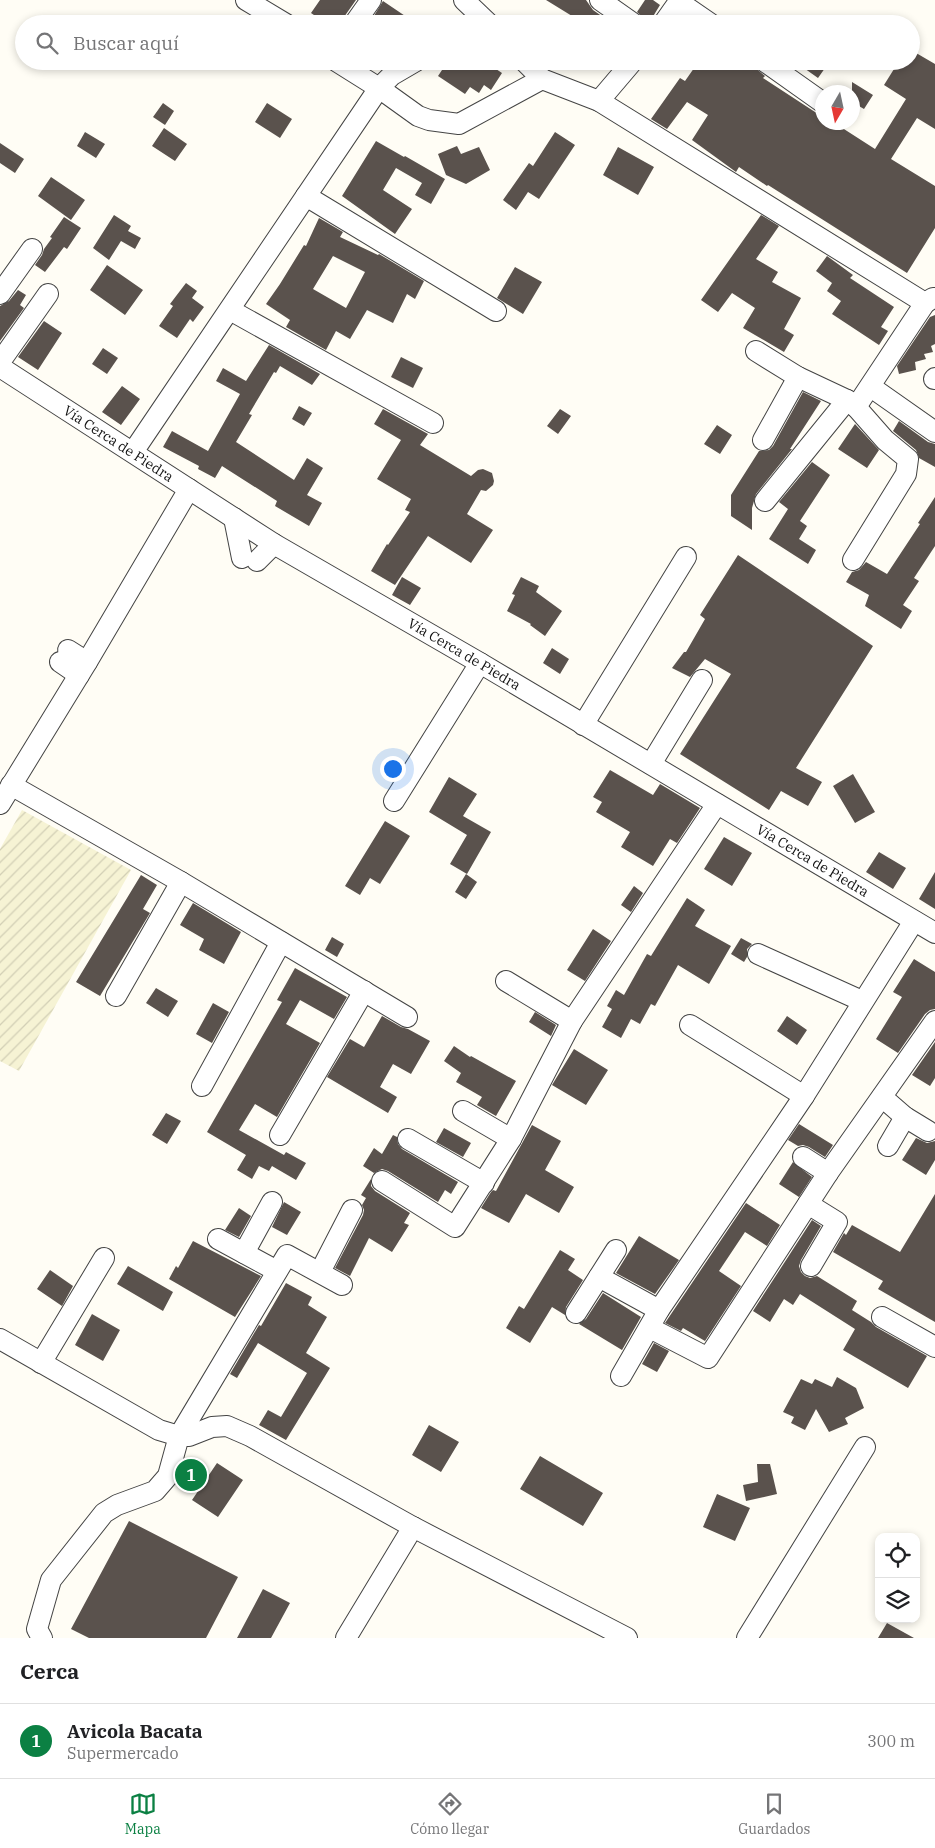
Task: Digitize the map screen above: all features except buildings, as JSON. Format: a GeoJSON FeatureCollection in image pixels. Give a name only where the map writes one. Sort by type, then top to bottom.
{"type":"FeatureCollection","features":[{"type":"Feature","properties":{"kind":"street"},"geometry":{"type":"LineString","coordinates":[[246,0],[271,15]]}},
{"type":"Feature","properties":{"kind":"street"},"geometry":{"type":"LineString","coordinates":[[360,15],[371,0]]}},
{"type":"Feature","properties":{"kind":"street"},"geometry":{"type":"LineString","coordinates":[[464,0],[480,15]]}},
{"type":"Feature","properties":{"kind":"street"},"geometry":{"type":"LineString","coordinates":[[600,0],[621,15]]}},
{"type":"Feature","properties":{"kind":"street"},"geometry":{"type":"LineString","coordinates":[[670,15],[680,1],[699,15]]}},
{"type":"Feature","properties":{"kind":"street"},"geometry":{"type":"LineString","coordinates":[[350,70],[418,116],[429,120],[459,124],[542,79]]}},
{"type":"Feature","properties":{"kind":"street"},"geometry":{"type":"LineString","coordinates":[[133,452],[379,88],[392,75],[401,70]]}},
{"type":"Feature","properties":{"kind":"street"},"geometry":{"type":"LineString","coordinates":[[533,70],[542,79],[599,101],[932,297],[871,387],[851,404],[765,501]]}},
{"type":"Feature","properties":{"kind":"street"},"geometry":{"type":"LineString","coordinates":[[599,101],[625,70]]}},
{"type":"Feature","properties":{"kind":"street"},"geometry":{"type":"LineString","coordinates":[[777,70],[815,97]]}},
{"type":"Feature","properties":{"kind":"street"},"geometry":{"type":"LineString","coordinates":[[306,196],[496,311]]}},
{"type":"Feature","properties":{"kind":"street"},"geometry":{"type":"LineString","coordinates":[[0,294],[32,248]]}},
{"type":"Feature","properties":{"kind":"street"},"geometry":{"type":"LineString","coordinates":[[0,362],[48,294]]}},
{"type":"Feature","properties":{"kind":"street"},"geometry":{"type":"LineString","coordinates":[[230,310],[433,423]]}},
{"type":"Feature","properties":{"kind":"street"},"geometry":{"type":"LineString","coordinates":[[756,351],[851,404],[885,440],[908,459],[906,474],[853,560]]}},
{"type":"Feature","properties":{"kind":"street","name":"Vía Cerca de Piedra"},"geometry":{"type":"LineString","coordinates":[[0,366],[274,544],[480,663],[935,933]]}},
{"type":"Feature","properties":{"kind":"street"},"geometry":{"type":"LineString","coordinates":[[763,440],[798,376]]}},
{"type":"Feature","properties":{"kind":"street"},"geometry":{"type":"LineString","coordinates":[[871,387],[935,432]]}},
{"type":"Feature","properties":{"kind":"street"},"geometry":{"type":"LineString","coordinates":[[0,804],[190,489]]}},
{"type":"Feature","properties":{"kind":"street"},"geometry":{"type":"LineString","coordinates":[[234,518],[250,560],[274,544]]}},
{"type":"Feature","properties":{"kind":"street"},"geometry":{"type":"LineString","coordinates":[[583,725],[686,557]]}},
{"type":"Feature","properties":{"kind":"street"},"geometry":{"type":"LineString","coordinates":[[64,656],[83,668]]}},
{"type":"Feature","properties":{"kind":"street"},"geometry":{"type":"LineString","coordinates":[[394,801],[480,663]]}},
{"type":"Feature","properties":{"kind":"street"},"geometry":{"type":"LineString","coordinates":[[650,764],[702,680]]}},
{"type":"Feature","properties":{"kind":"street"},"geometry":{"type":"LineString","coordinates":[[11,785],[181,882],[407,1017]]}},
{"type":"Feature","properties":{"kind":"street"},"geometry":{"type":"LineString","coordinates":[[382,1181],[455,1227],[511,1139],[572,1021],[717,804]]}},
{"type":"Feature","properties":{"kind":"street"},"geometry":{"type":"LineString","coordinates":[[116,996],[181,882]]}},
{"type":"Feature","properties":{"kind":"street"},"geometry":{"type":"LineString","coordinates":[[621,1376],[659,1310],[804,1096],[914,921]]}},
{"type":"Feature","properties":{"kind":"street"},"geometry":{"type":"LineString","coordinates":[[202,1086],[281,942]]}},
{"type":"Feature","properties":{"kind":"street"},"geometry":{"type":"LineString","coordinates":[[758,954],[862,1001]]}},
{"type":"Feature","properties":{"kind":"street"},"geometry":{"type":"LineString","coordinates":[[506,981],[572,1021]]}},
{"type":"Feature","properties":{"kind":"street"},"geometry":{"type":"LineString","coordinates":[[280,1135],[364,991]]}},
{"type":"Feature","properties":{"kind":"street"},"geometry":{"type":"LineString","coordinates":[[650,1328],[708,1358],[828,1173],[935,1021]]}},
{"type":"Feature","properties":{"kind":"street"},"geometry":{"type":"LineString","coordinates":[[690,1025],[804,1096]]}},
{"type":"Feature","properties":{"kind":"street"},"geometry":{"type":"LineString","coordinates":[[882,1097],[905,1117],[928,1131]]}},
{"type":"Feature","properties":{"kind":"street"},"geometry":{"type":"LineString","coordinates":[[463,1111],[511,1139]]}},
{"type":"Feature","properties":{"kind":"street"},"geometry":{"type":"LineString","coordinates":[[888,1146],[905,1117]]}},
{"type":"Feature","properties":{"kind":"street"},"geometry":{"type":"LineString","coordinates":[[408,1139],[484,1183]]}},
{"type":"Feature","properties":{"kind":"street"},"geometry":{"type":"LineString","coordinates":[[803,1157],[828,1173]]}},
{"type":"Feature","properties":{"kind":"street"},"geometry":{"type":"LineString","coordinates":[[244,1253],[272,1202]]}},
{"type":"Feature","properties":{"kind":"street"},"geometry":{"type":"LineString","coordinates":[[808,1204],[837,1222],[811,1266]]}},
{"type":"Feature","properties":{"kind":"street"},"geometry":{"type":"LineString","coordinates":[[320,1272],[352,1210]]}},
{"type":"Feature","properties":{"kind":"street"},"geometry":{"type":"LineString","coordinates":[[218,1239],[277,1272]]}},
{"type":"Feature","properties":{"kind":"street"},"geometry":{"type":"LineString","coordinates":[[576,1313],[616,1250]]}},
{"type":"Feature","properties":{"kind":"street"},"geometry":{"type":"LineString","coordinates":[[42,1638],[37,1630],[51,1580],[104,1513],[117,1505],[155,1491],[168,1476],[179,1436],[287,1255],[342,1285]]}},
{"type":"Feature","properties":{"kind":"street"},"geometry":{"type":"LineString","coordinates":[[41,1362],[104,1258]]}},
{"type":"Feature","properties":{"kind":"street"},"geometry":{"type":"LineString","coordinates":[[599,1277],[659,1310]]}},
{"type":"Feature","properties":{"kind":"street"},"geometry":{"type":"LineString","coordinates":[[882,1317],[935,1347]]}},
{"type":"Feature","properties":{"kind":"street"},"geometry":{"type":"LineString","coordinates":[[0,1340],[159,1430],[179,1436],[189,1436],[212,1427],[226,1426],[250,1436],[413,1527],[627,1638]]}},
{"type":"Feature","properties":{"kind":"street"},"geometry":{"type":"LineString","coordinates":[[747,1638],[865,1447]]}},
{"type":"Feature","properties":{"kind":"street"},"geometry":{"type":"LineString","coordinates":[[346,1638],[413,1527]]}},
{"type":"Feature","properties":{"kind":"shaded area"},"geometry":{"type":"Polygon","coordinates":[[[22,810],[131,870],[19,1071],[0,1061],[0,849],[22,810]]]}},
{"type":"Feature","properties":{"kind":"place","name":"Avicola Bacata"},"geometry":{"type":"Point","coordinates":[191,1475]}}]}
